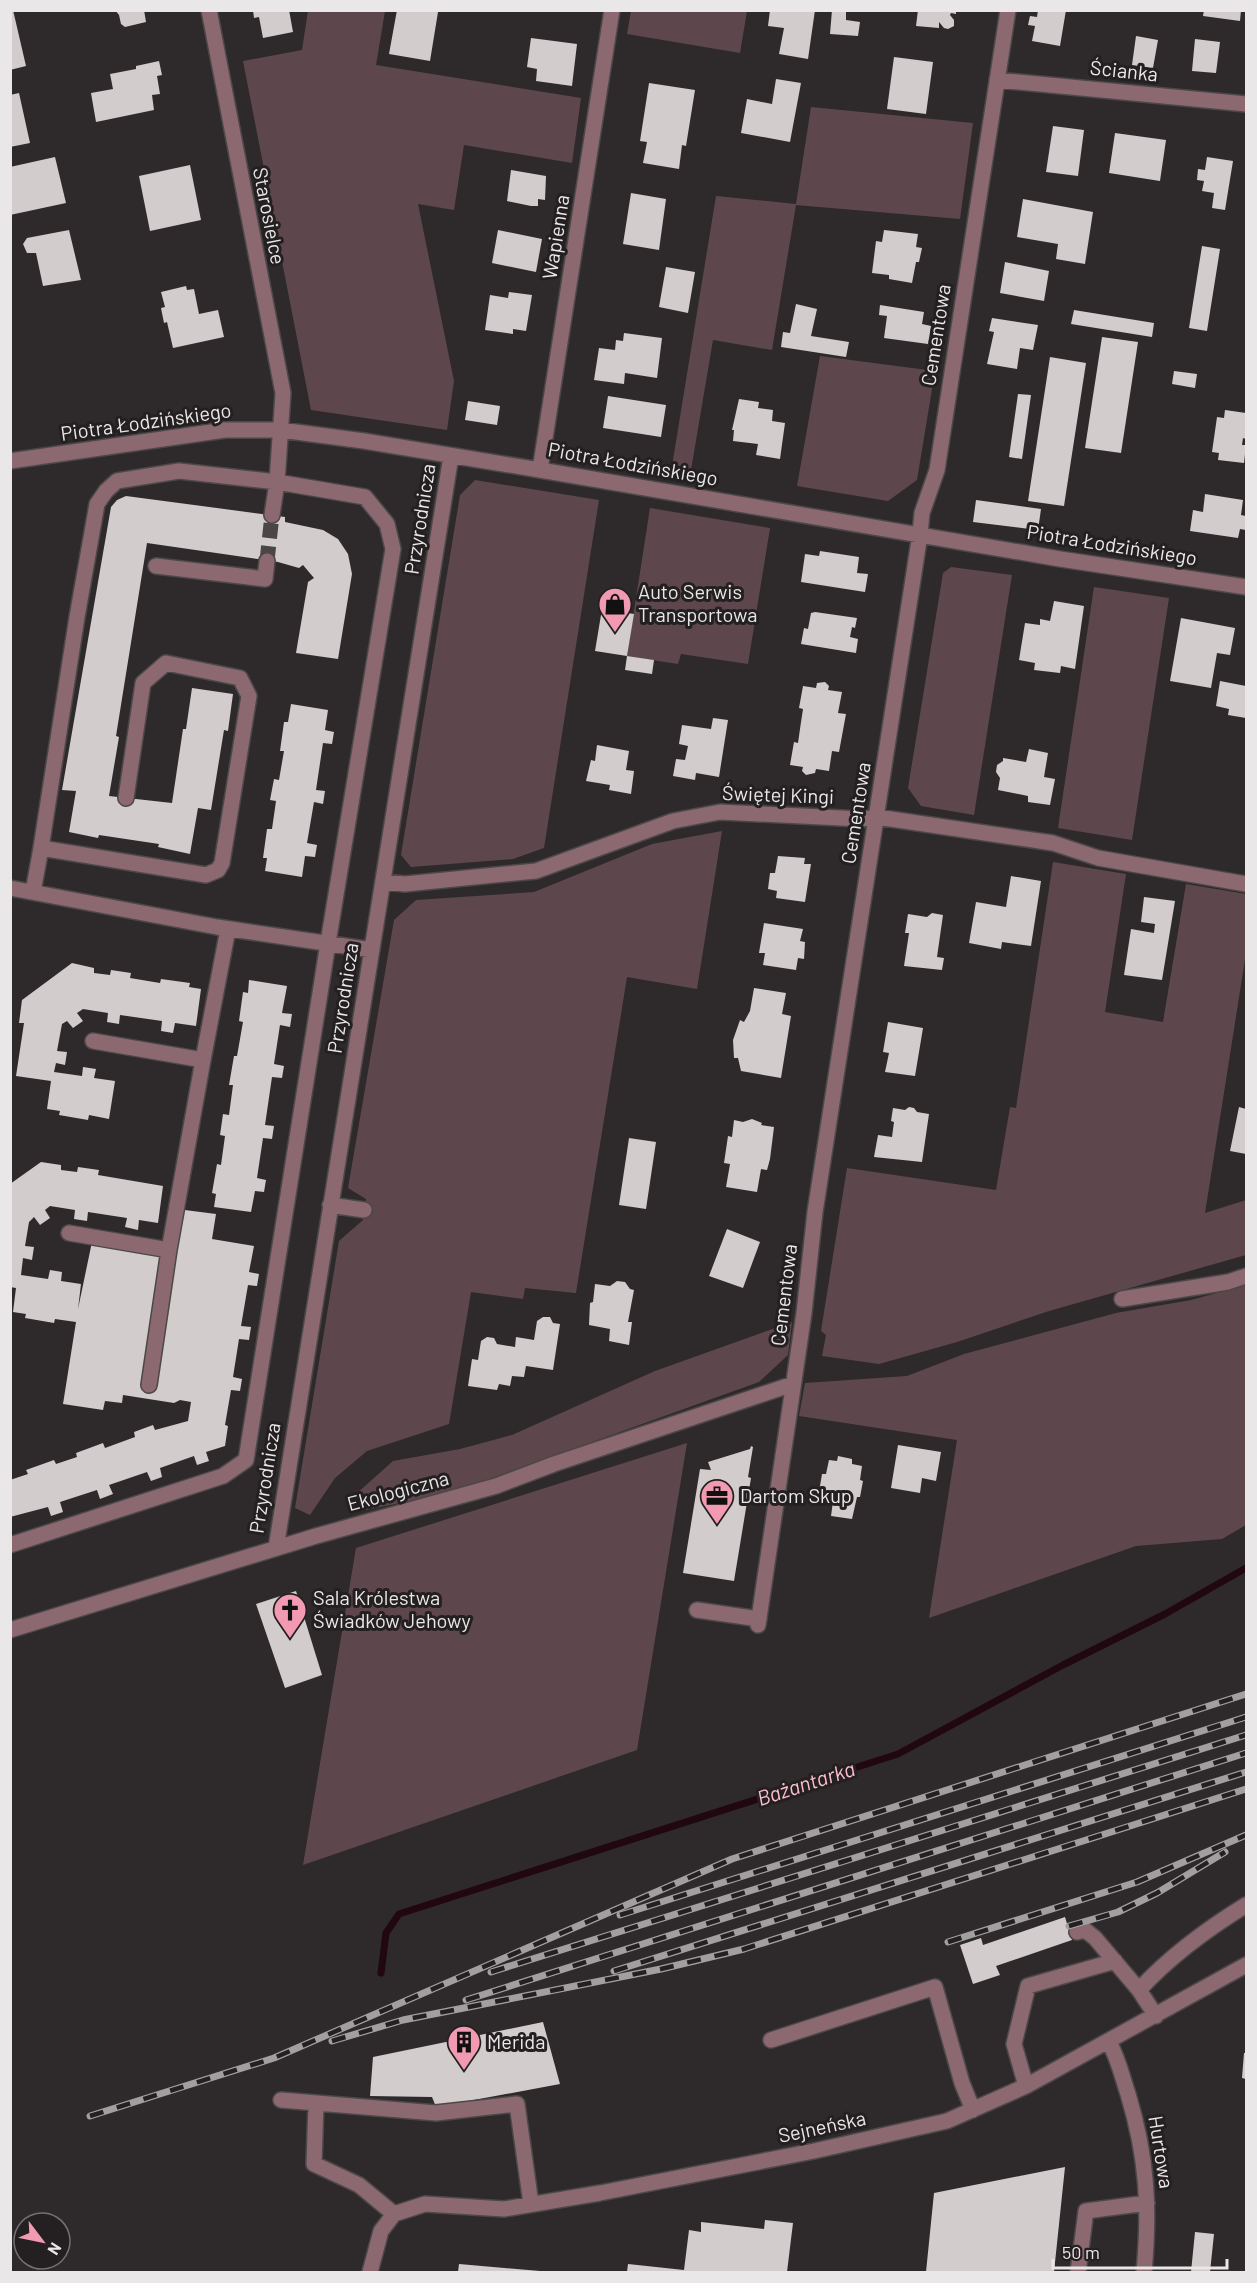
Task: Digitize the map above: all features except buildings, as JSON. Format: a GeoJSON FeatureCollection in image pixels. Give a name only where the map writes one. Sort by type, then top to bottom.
{"type":"FeatureCollection","features":[{"type":"Feature","properties":{"kind":"street","name":"Starosielce"},"geometry":{"type":"LineString","coordinates":[[209,10],[283,393],[272,515]]}},
{"type":"Feature","properties":{"kind":"street","name":"Wapienna"},"geometry":{"type":"LineString","coordinates":[[540,470],[612,10]]}},
{"type":"Feature","properties":{"kind":"street","name":"Cementowa"},"geometry":{"type":"LineString","coordinates":[[698,1610],[758,1622],[804,1313],[815,1212],[922,513],[936,470],[1008,10]]}},
{"type":"Feature","properties":{"kind":"street","name":"Ścianka"},"geometry":{"type":"LineString","coordinates":[[997,80],[1246,104]]}},
{"type":"Feature","properties":{"kind":"street","name":"Piotra Łodzińskiego"},"geometry":{"type":"LineString","coordinates":[[10,461],[225,430],[281,430],[540,470],[1060,559],[1246,587]]}},
{"type":"Feature","properties":{"kind":"street","name":"Przyrodnicza"},"geometry":{"type":"LineString","coordinates":[[276,1548],[451,456]]}},
{"type":"Feature","properties":{"kind":"street"},"geometry":{"type":"LineString","coordinates":[[10,1545],[223,1476],[246,1460],[393,549],[387,524],[365,497],[276,482],[179,471],[117,481],[106,491],[97,504],[33,892]]}},
{"type":"Feature","properties":{"kind":"street"},"geometry":{"type":"LineString","coordinates":[[156,566],[265,579],[267,561]]}},
{"type":"Feature","properties":{"kind":"street"},"geometry":{"type":"LineString","coordinates":[[42,848],[206,875],[218,870],[222,863],[249,696],[240,678],[166,663],[143,683],[126,798]]}},
{"type":"Feature","properties":{"kind":"street","name":"Świętej Kingi"},"geometry":{"type":"LineString","coordinates":[[384,882],[405,884],[536,871],[673,821],[720,812],[861,819],[877,817],[1053,843],[1098,858],[1246,884]]}},
{"type":"Feature","properties":{"kind":"street"},"geometry":{"type":"LineString","coordinates":[[10,888],[228,929],[372,950]]}},
{"type":"Feature","properties":{"kind":"street"},"geometry":{"type":"LineString","coordinates":[[149,1385],[170,1250],[228,929]]}},
{"type":"Feature","properties":{"kind":"street"},"geometry":{"type":"LineString","coordinates":[[93,1041],[204,1060]]}},
{"type":"Feature","properties":{"kind":"street"},"geometry":{"type":"LineString","coordinates":[[330,1205],[364,1210]]}},
{"type":"Feature","properties":{"kind":"street"},"geometry":{"type":"LineString","coordinates":[[69,1233],[170,1250]]}},
{"type":"Feature","properties":{"kind":"street"},"geometry":{"type":"LineString","coordinates":[[1122,1299],[1246,1276]]}},
{"type":"Feature","properties":{"kind":"street","name":"Ekologiczna"},"geometry":{"type":"LineString","coordinates":[[10,1630],[276,1548],[496,1486],[554,1464],[794,1384]]}},
{"type":"Feature","properties":{"kind":"street"},"geometry":{"type":"LineString","coordinates":[[1139,1990],[1156,1972],[1210,1927],[1246,1905]]}},
{"type":"Feature","properties":{"kind":"street"},"geometry":{"type":"LineString","coordinates":[[1077,1932],[1085,1930],[1095,1938],[1139,1990],[1156,2016]]}},
{"type":"Feature","properties":{"kind":"street"},"geometry":{"type":"LineString","coordinates":[[1026,2086],[1014,2044],[1028,1986],[1115,1961]]}},
{"type":"Feature","properties":{"kind":"street","name":"Sejneńska"},"geometry":{"type":"LineString","coordinates":[[394,2214],[425,2204],[504,2209],[600,2193],[814,2151],[947,2121],[1026,2086],[1246,1965]]}},
{"type":"Feature","properties":{"kind":"street"},"geometry":{"type":"LineString","coordinates":[[771,2040],[935,1987],[973,2110]]}},
{"type":"Feature","properties":{"kind":"street","name":"Hurtowa"},"geometry":{"type":"LineString","coordinates":[[1109,2042],[1115,2054],[1137,2124],[1143,2155],[1148,2203],[1144,2272]]}},
{"type":"Feature","properties":{"kind":"street"},"geometry":{"type":"LineString","coordinates":[[281,2100],[436,2113],[518,2104],[531,2204]]}},
{"type":"Feature","properties":{"kind":"street"},"geometry":{"type":"LineString","coordinates":[[316,2103],[314,2164],[359,2185],[394,2214],[381,2231],[370,2272]]}},
{"type":"Feature","properties":{"kind":"street"},"geometry":{"type":"LineString","coordinates":[[1078,2272],[1086,2211],[1148,2203]]}},
{"type":"Feature","properties":{"kind":"shaded area"},"geometry":{"type":"Polygon","coordinates":[[[308,11],[385,11],[376,65],[581,98],[572,163],[464,145],[454,210],[418,204],[454,381],[447,430],[311,410],[243,61],[302,50],[308,11]]]}},
{"type":"Feature","properties":{"kind":"shaded area"},"geometry":{"type":"Polygon","coordinates":[[[631,11],[747,11],[740,53],[627,34],[631,11]]]}},
{"type":"Feature","properties":{"kind":"shaded area"},"geometry":{"type":"Polygon","coordinates":[[[811,107],[973,123],[960,219],[796,205],[772,350],[713,340],[691,470],[672,466],[716,196],[796,204],[811,107]]]}},
{"type":"Feature","properties":{"kind":"shaded area"},"geometry":{"type":"Polygon","coordinates":[[[820,356],[935,371],[917,480],[888,501],[797,486],[820,356]]]}},
{"type":"Feature","properties":{"kind":"shaded area"},"geometry":{"type":"Polygon","coordinates":[[[475,480],[599,500],[544,848],[513,859],[411,867],[401,855],[460,495],[475,480]]]}},
{"type":"Feature","properties":{"kind":"shaded area"},"geometry":{"type":"Polygon","coordinates":[[[650,508],[770,528],[748,664],[681,654],[678,664],[627,656],[650,508]]]}},
{"type":"Feature","properties":{"kind":"shaded area"},"geometry":{"type":"Polygon","coordinates":[[[951,567],[1012,575],[974,815],[921,806],[908,788],[943,573],[951,567]]]}},
{"type":"Feature","properties":{"kind":"shaded area"},"geometry":{"type":"Polygon","coordinates":[[[1094,587],[1169,598],[1132,840],[1058,828],[1094,587]]]}},
{"type":"Feature","properties":{"kind":"shaded area"},"geometry":{"type":"Polygon","coordinates":[[[722,831],[697,989],[627,977],[576,1293],[525,1288],[523,1299],[471,1292],[449,1424],[367,1451],[335,1478],[310,1515],[295,1508],[339,1241],[363,1220],[366,1199],[348,1188],[394,920],[416,900],[534,892],[652,844],[722,831]]]}},
{"type":"Feature","properties":{"kind":"shaded area"},"geometry":{"type":"Polygon","coordinates":[[[1053,862],[1126,874],[1105,1012],[1163,1022],[1186,884],[1246,894],[1246,953],[1205,1213],[1246,1200],[1246,1255],[1049,1311],[957,1342],[879,1364],[822,1356],[826,1335],[821,1331],[847,1168],[996,1190],[1010,1107],[1016,1108],[1053,862]]]}},
{"type":"Feature","properties":{"kind":"shaded area"},"geometry":{"type":"Polygon","coordinates":[[[1246,1285],[1246,1525],[1222,1539],[1136,1546],[929,1618],[957,1440],[799,1416],[805,1383],[907,1376],[964,1354],[1116,1313],[1191,1300],[1246,1285]]]}},
{"type":"Feature","properties":{"kind":"shaded area"},"geometry":{"type":"Polygon","coordinates":[[[792,1322],[788,1355],[759,1382],[453,1492],[361,1511],[356,1494],[393,1461],[460,1449],[512,1435],[655,1371],[792,1322]]]}},
{"type":"Feature","properties":{"kind":"shaded area"},"geometry":{"type":"Polygon","coordinates":[[[687,1443],[637,1750],[303,1865],[356,1548],[687,1443]]]}},
{"type":"Feature","properties":{"kind":"waterway","name":"Bażantarka"},"geometry":{"type":"LineString","coordinates":[[381,1973],[386,1933],[399,1914],[898,1754],[1063,1665],[1165,1614],[1246,1568]]}},
{"type":"Feature","properties":{"kind":"tunnel"},"geometry":{"type":"LineString","coordinates":[[267,561],[272,515]]}},
{"type":"Feature","properties":{"kind":"railway"},"geometry":{"type":"LineString","coordinates":[[90,2116],[274,2058],[732,1859],[1246,1694]]}},
{"type":"Feature","properties":{"kind":"railway"},"geometry":{"type":"LineString","coordinates":[[620,1915],[1246,1717]]}},
{"type":"Feature","properties":{"kind":"railway"},"geometry":{"type":"LineString","coordinates":[[491,1972],[1246,1735]]}},
{"type":"Feature","properties":{"kind":"railway"},"geometry":{"type":"LineString","coordinates":[[466,2000],[1246,1753]]}},
{"type":"Feature","properties":{"kind":"railway"},"geometry":{"type":"LineString","coordinates":[[614,1971],[1246,1772]]}},
{"type":"Feature","properties":{"kind":"railway"},"geometry":{"type":"LineString","coordinates":[[332,2041],[403,2020],[661,1969],[744,1949],[1246,1789]]}},
{"type":"Feature","properties":{"kind":"railway"},"geometry":{"type":"LineString","coordinates":[[948,1942],[1137,1882],[1246,1835]]}},
{"type":"Feature","properties":{"kind":"railway"},"geometry":{"type":"LineString","coordinates":[[1069,1926],[1118,1912],[1157,1893],[1225,1852]]}},
{"type":"Feature","properties":{"kind":"place","name":"Auto Serwis Transportowa"},"geometry":{"type":"Point","coordinates":[615,633]}},
{"type":"Feature","properties":{"kind":"place","name":"Dartom Skup"},"geometry":{"type":"Point","coordinates":[717,1525]}},
{"type":"Feature","properties":{"kind":"place","name":"Sala Królestwa Świadków Jehowy"},"geometry":{"type":"Point","coordinates":[290,1639]}},
{"type":"Feature","properties":{"kind":"place","name":"Merida"},"geometry":{"type":"Point","coordinates":[464,2071]}}]}
